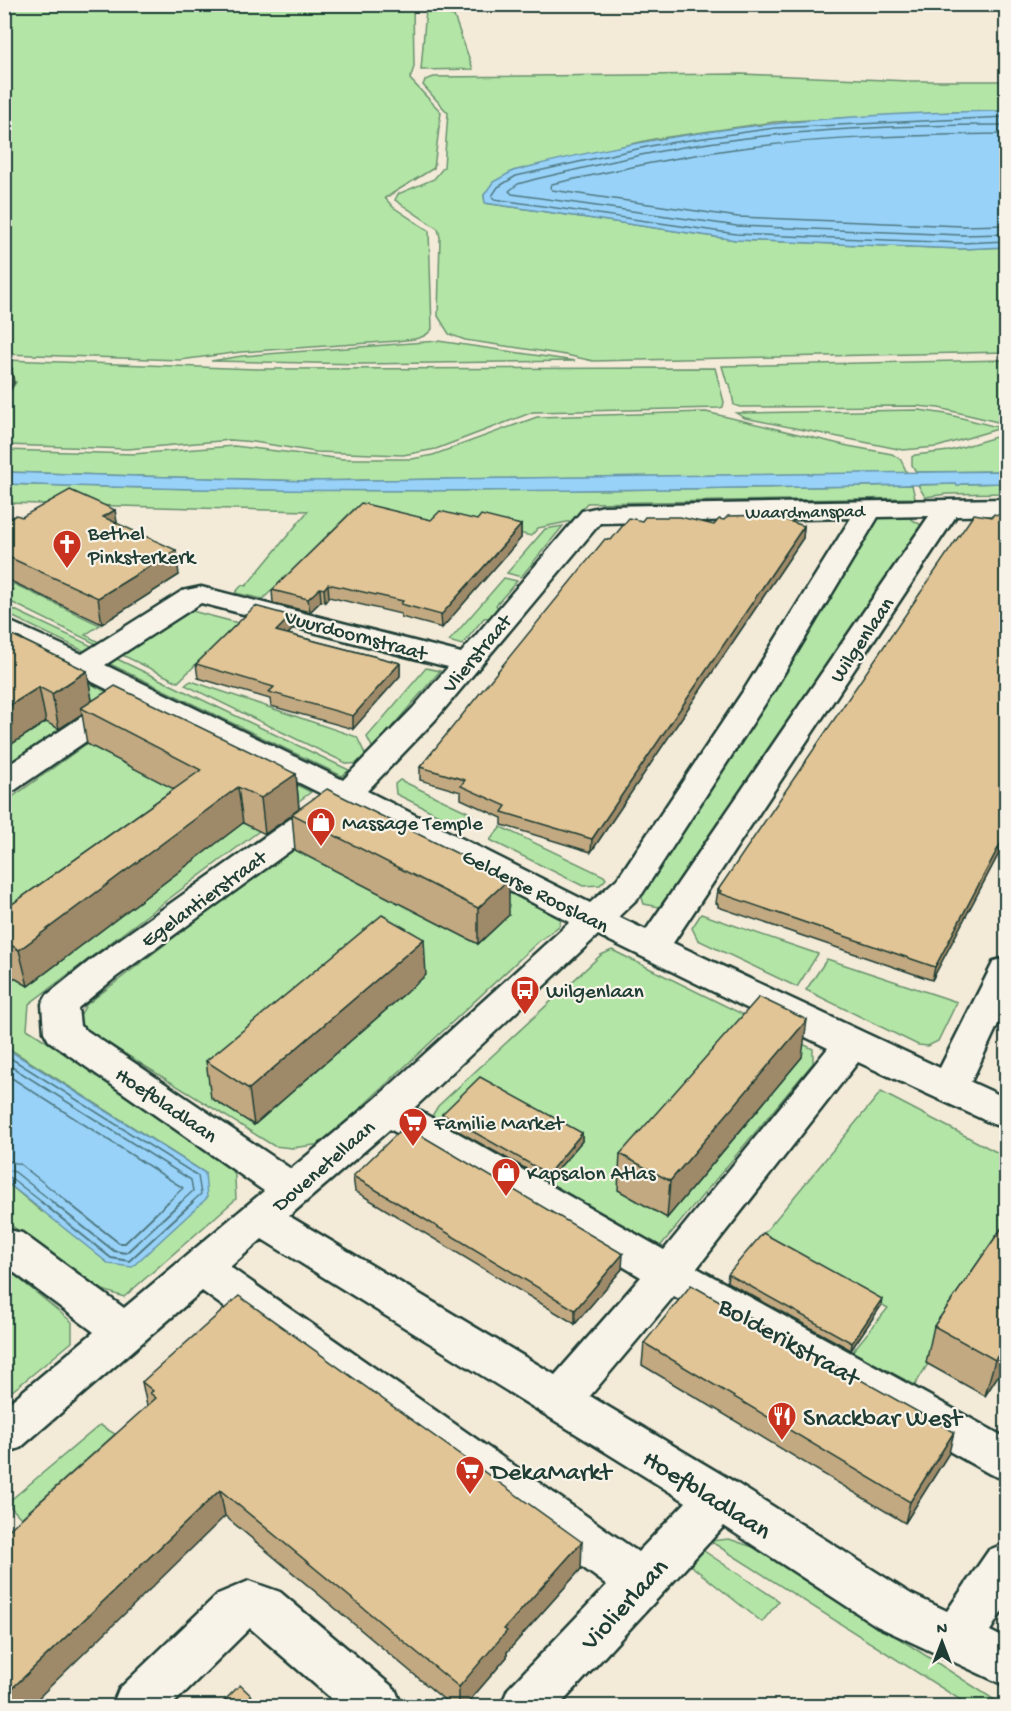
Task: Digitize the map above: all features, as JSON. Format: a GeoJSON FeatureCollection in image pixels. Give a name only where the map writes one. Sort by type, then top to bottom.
{"type":"FeatureCollection","features":[{"type":"Feature","properties":{"kind":"street","name":"Waardmanspad"},"geometry":{"type":"LineString","coordinates":[[604,514],[1006,507]]}},
{"type":"Feature","properties":{"kind":"street","name":"Wilgenlaan"},"geometry":{"type":"LineString","coordinates":[[652,948],[926,543],[947,508]]}},
{"type":"Feature","properties":{"kind":"street"},"geometry":{"type":"LineString","coordinates":[[595,920],[630,886],[759,690],[869,510]]}},
{"type":"Feature","properties":{"kind":"street","name":"Vlierstraat"},"geometry":{"type":"LineString","coordinates":[[347,794],[424,714],[591,517],[604,514]]}},
{"type":"Feature","properties":{"kind":"street","name":"Vuurdoornstraat"},"geometry":{"type":"LineString","coordinates":[[85,665],[192,597],[201,595],[467,663]]}},
{"type":"Feature","properties":{"kind":"street","name":"Gelderse Rooslaan"},"geometry":{"type":"LineString","coordinates":[[4,627],[347,794],[652,948],[852,1044],[1006,1114]]}},
{"type":"Feature","properties":{"kind":"street"},"geometry":{"type":"LineString","coordinates":[[4,783],[140,692]]}},
{"type":"Feature","properties":{"kind":"street","name":"Egelantierstraat"},"geometry":{"type":"LineString","coordinates":[[60,1004],[104,968],[347,794]]}},
{"type":"Feature","properties":{"kind":"street","name":"Dovenetellaan"},"geometry":{"type":"LineString","coordinates":[[4,1434],[199,1267],[294,1191],[387,1110],[595,920]]}},
{"type":"Feature","properties":{"kind":"street"},"geometry":{"type":"LineString","coordinates":[[950,1087],[1006,970]]}},
{"type":"Feature","properties":{"kind":"street","name":"Hoefbladlaan"},"geometry":{"type":"LineString","coordinates":[[60,1004],[62,1032],[294,1191]]}},
{"type":"Feature","properties":{"kind":"street"},"geometry":{"type":"LineString","coordinates":[[559,1402],[669,1273],[852,1044]]}},
{"type":"Feature","properties":{"kind":"street","name":"Bolderikstraat"},"geometry":{"type":"LineString","coordinates":[[387,1110],[669,1273],[1006,1460]]}},
{"type":"Feature","properties":{"kind":"street","name":"Hoefbladlaan"},"geometry":{"type":"LineString","coordinates":[[261,1219],[720,1498],[894,1610],[1006,1663]]}},
{"type":"Feature","properties":{"kind":"street"},"geometry":{"type":"LineString","coordinates":[[4,1246],[8,1245],[125,1332]]}},
{"type":"Feature","properties":{"kind":"street"},"geometry":{"type":"LineString","coordinates":[[199,1267],[642,1582]]}},
{"type":"Feature","properties":{"kind":"street","name":"Violierlaan"},"geometry":{"type":"LineString","coordinates":[[526,1707],[720,1498]]}},
{"type":"Feature","properties":{"kind":"street"},"geometry":{"type":"LineString","coordinates":[[957,1640],[1006,1565]]}},
{"type":"Feature","properties":{"kind":"street"},"geometry":{"type":"LineString","coordinates":[[137,1707],[235,1610],[249,1604],[263,1608],[377,1707]]}},
{"type":"Feature","properties":{"kind":"green space"},"geometry":{"type":"Polygon","coordinates":[[[5,4],[413,5],[414,67],[410,79],[441,112],[434,168],[385,198],[393,207],[429,231],[432,329],[429,333],[408,340],[241,352],[180,360],[5,354],[5,4]]]}},
{"type":"Feature","properties":{"kind":"green space"},"geometry":{"type":"Polygon","coordinates":[[[426,9],[454,16],[473,69],[421,70],[426,9]]]}},
{"type":"Feature","properties":{"kind":"green space"},"geometry":{"type":"Polygon","coordinates":[[[741,74],[908,81],[1006,81],[1006,111],[775,122],[654,139],[513,171],[484,195],[485,203],[736,240],[962,249],[1006,247],[1006,352],[593,361],[465,340],[449,334],[438,316],[440,237],[438,229],[395,200],[398,194],[434,179],[444,167],[448,113],[423,85],[425,80],[434,77],[741,74]]]}},
{"type":"Feature","properties":{"kind":"green space"},"geometry":{"type":"Polygon","coordinates":[[[438,341],[575,361],[363,364],[211,361],[242,356],[438,341]]]}},
{"type":"Feature","properties":{"kind":"green space"},"geometry":{"type":"Polygon","coordinates":[[[5,360],[256,369],[715,368],[724,402],[723,407],[720,408],[533,412],[436,449],[403,455],[316,452],[231,440],[128,449],[5,445],[5,400],[16,382],[5,382],[5,360]]]}},
{"type":"Feature","properties":{"kind":"green space"},"geometry":{"type":"Polygon","coordinates":[[[1006,360],[1006,424],[939,408],[916,406],[740,407],[734,405],[730,384],[727,383],[722,366],[1006,360]]]}},
{"type":"Feature","properties":{"kind":"green space"},"geometry":{"type":"Polygon","coordinates":[[[919,410],[946,414],[1001,428],[937,447],[903,450],[745,418],[736,413],[919,410]]]}},
{"type":"Feature","properties":{"kind":"green space"},"geometry":{"type":"Polygon","coordinates":[[[706,412],[848,446],[892,454],[901,460],[907,473],[305,481],[5,472],[5,450],[133,454],[234,446],[343,459],[412,459],[433,455],[537,417],[706,412]]]}},
{"type":"Feature","properties":{"kind":"green space"},"geometry":{"type":"Polygon","coordinates":[[[1006,434],[1006,471],[916,472],[912,465],[912,457],[915,455],[949,451],[1006,434]]]}},
{"type":"Feature","properties":{"kind":"green space"},"geometry":{"type":"Polygon","coordinates":[[[1006,483],[1006,493],[947,494],[925,497],[918,485],[957,484],[958,486],[960,484],[1006,483]]]}},
{"type":"Feature","properties":{"kind":"green space"},"geometry":{"type":"Polygon","coordinates":[[[5,484],[458,491],[912,485],[915,498],[587,503],[572,521],[538,528],[531,536],[470,521],[404,522],[354,509],[263,599],[235,593],[242,585],[246,586],[308,511],[5,503],[5,484]]]}},
{"type":"Feature","properties":{"kind":"green space"},"geometry":{"type":"Polygon","coordinates":[[[889,515],[906,516],[923,526],[711,840],[659,907],[644,904],[641,895],[873,523],[889,515]]]}},
{"type":"Feature","properties":{"kind":"green space"},"geometry":{"type":"Polygon","coordinates":[[[563,526],[521,577],[507,573],[545,529],[563,526]]]}},
{"type":"Feature","properties":{"kind":"green space"},"geometry":{"type":"Polygon","coordinates":[[[504,578],[517,581],[496,605],[501,612],[496,617],[484,618],[462,645],[449,641],[504,578]]]}},
{"type":"Feature","properties":{"kind":"green space"},"geometry":{"type":"Polygon","coordinates":[[[14,584],[100,625],[85,635],[103,644],[100,646],[5,599],[5,595],[13,590],[8,588],[14,584]]]}},
{"type":"Feature","properties":{"kind":"green space"},"geometry":{"type":"Polygon","coordinates":[[[4,605],[96,648],[88,653],[5,613],[4,605]]]}},
{"type":"Feature","properties":{"kind":"green space"},"geometry":{"type":"Polygon","coordinates":[[[188,610],[238,623],[178,682],[120,654],[188,610]]]}},
{"type":"Feature","properties":{"kind":"green space"},"geometry":{"type":"Polygon","coordinates":[[[4,641],[109,693],[105,699],[5,768],[4,641]]]}},
{"type":"Feature","properties":{"kind":"green space"},"geometry":{"type":"Polygon","coordinates":[[[115,658],[349,770],[342,776],[108,663],[115,658]]]}},
{"type":"Feature","properties":{"kind":"green space"},"geometry":{"type":"Polygon","coordinates":[[[426,668],[440,671],[373,749],[367,737],[426,668]]]}},
{"type":"Feature","properties":{"kind":"green space"},"geometry":{"type":"Polygon","coordinates":[[[191,681],[357,737],[366,756],[361,763],[348,764],[185,685],[191,681]]]}},
{"type":"Feature","properties":{"kind":"green space"},"geometry":{"type":"Polygon","coordinates":[[[149,713],[311,792],[29,1004],[27,1029],[234,1160],[236,1199],[124,1297],[103,1290],[5,1221],[5,1181],[42,1212],[205,1173],[5,1046],[4,803],[128,714],[149,713]]]}},
{"type":"Feature","properties":{"kind":"green space"},"geometry":{"type":"Polygon","coordinates":[[[400,780],[472,814],[461,826],[396,794],[395,784],[400,780]]]}},
{"type":"Feature","properties":{"kind":"green space"},"geometry":{"type":"Polygon","coordinates":[[[334,814],[492,878],[562,917],[559,926],[538,942],[322,1144],[292,1148],[274,1146],[80,1026],[79,1017],[86,1005],[334,814]]]}},
{"type":"Feature","properties":{"kind":"green space"},"geometry":{"type":"Polygon","coordinates":[[[501,827],[604,876],[606,879],[600,885],[583,886],[490,840],[501,827]]]}},
{"type":"Feature","properties":{"kind":"green space"},"geometry":{"type":"Polygon","coordinates":[[[701,914],[818,954],[797,987],[698,940],[692,928],[701,914]]]}},
{"type":"Feature","properties":{"kind":"green space"},"geometry":{"type":"Polygon","coordinates":[[[612,950],[813,1049],[813,1063],[657,1250],[432,1116],[438,1106],[601,955],[612,950]]]}},
{"type":"Feature","properties":{"kind":"green space"},"geometry":{"type":"Polygon","coordinates":[[[827,959],[957,1002],[938,1041],[928,1046],[918,1045],[806,990],[827,959]]]}},
{"type":"Feature","properties":{"kind":"green space"},"geometry":{"type":"Polygon","coordinates":[[[881,1092],[1006,1157],[1006,1237],[915,1385],[852,1352],[888,1308],[761,1237],[881,1092]]]}},
{"type":"Feature","properties":{"kind":"green space"},"geometry":{"type":"Polygon","coordinates":[[[5,1271],[11,1272],[72,1322],[72,1342],[5,1397],[5,1271]]]}},
{"type":"Feature","properties":{"kind":"green space"},"geometry":{"type":"Polygon","coordinates":[[[100,1425],[115,1434],[21,1518],[7,1503],[100,1425]]]}},
{"type":"Feature","properties":{"kind":"green space"},"geometry":{"type":"Polygon","coordinates":[[[729,1539],[762,1550],[1004,1706],[970,1706],[710,1541],[729,1539]]]}},
{"type":"Feature","properties":{"kind":"green space"},"geometry":{"type":"Polygon","coordinates":[[[698,1547],[779,1601],[762,1622],[685,1561],[698,1547]]]}},
{"type":"Feature","properties":{"kind":"water"},"geometry":{"type":"Polygon","coordinates":[[[1006,111],[1006,247],[962,249],[736,240],[485,203],[484,195],[493,182],[513,171],[635,144],[696,134],[820,120],[944,112],[1006,111]]]}},
{"type":"Feature","properties":{"kind":"water"},"geometry":{"type":"Polygon","coordinates":[[[1006,471],[1006,483],[957,486],[956,484],[361,491],[4,484],[5,472],[305,481],[1006,471]]]}},
{"type":"Feature","properties":{"kind":"water"},"geometry":{"type":"Polygon","coordinates":[[[4,1047],[205,1173],[207,1198],[132,1267],[109,1264],[5,1181],[4,1047]]]}},
{"type":"Feature","properties":{"kind":"building"},"geometry":{"type":"Polygon","coordinates":[[[4,369],[12,369],[4,380],[4,369]]]}},
{"type":"Feature","properties":{"kind":"building"},"geometry":{"type":"Polygon","coordinates":[[[70,490],[115,510],[103,517],[176,550],[98,598],[4,555],[4,522],[16,515],[22,517],[70,490]]]}},
{"type":"Feature","properties":{"kind":"building"},"geometry":{"type":"Polygon","coordinates":[[[361,503],[431,520],[440,511],[477,520],[481,515],[521,525],[441,615],[401,604],[403,601],[328,584],[308,599],[272,590],[361,503]]]}},
{"type":"Feature","properties":{"kind":"building"},"geometry":{"type":"Polygon","coordinates":[[[974,514],[992,517],[994,514],[1006,517],[1006,833],[935,967],[719,893],[721,891],[718,890],[974,514]]]}},
{"type":"Feature","properties":{"kind":"building"},"geometry":{"type":"Polygon","coordinates":[[[770,515],[804,526],[592,839],[502,812],[506,806],[461,786],[465,780],[420,767],[605,539],[611,540],[629,518],[642,521],[645,517],[680,517],[714,525],[719,519],[724,520],[728,516],[770,515]]]}},
{"type":"Feature","properties":{"kind":"building"},"geometry":{"type":"Polygon","coordinates":[[[255,606],[291,616],[276,631],[400,663],[353,716],[269,692],[274,687],[196,664],[255,606]]]}},
{"type":"Feature","properties":{"kind":"building"},"geometry":{"type":"Polygon","coordinates":[[[4,631],[87,671],[52,694],[39,687],[4,709],[4,672],[6,671],[4,670],[4,631]]]}},
{"type":"Feature","properties":{"kind":"building"},"geometry":{"type":"Polygon","coordinates":[[[115,686],[296,774],[261,798],[238,787],[19,950],[4,941],[4,910],[201,770],[81,708],[115,686]]]}},
{"type":"Feature","properties":{"kind":"building"},"geometry":{"type":"Polygon","coordinates":[[[327,789],[509,879],[478,908],[292,814],[327,789]]]}},
{"type":"Feature","properties":{"kind":"building"},"geometry":{"type":"Polygon","coordinates":[[[382,915],[424,939],[249,1089],[206,1061],[382,915]]]}},
{"type":"Feature","properties":{"kind":"building"},"geometry":{"type":"Polygon","coordinates":[[[759,997],[807,1020],[670,1181],[620,1154],[759,997]]]}},
{"type":"Feature","properties":{"kind":"building"},"geometry":{"type":"Polygon","coordinates":[[[480,1077],[582,1133],[548,1174],[442,1114],[480,1077]]]}},
{"type":"Feature","properties":{"kind":"building"},"geometry":{"type":"Polygon","coordinates":[[[405,1126],[623,1254],[575,1310],[353,1176],[405,1126]]]}},
{"type":"Feature","properties":{"kind":"building"},"geometry":{"type":"Polygon","coordinates":[[[1006,1222],[1006,1343],[995,1360],[934,1326],[1006,1222]]]}},
{"type":"Feature","properties":{"kind":"building"},"geometry":{"type":"Polygon","coordinates":[[[763,1233],[882,1299],[852,1343],[728,1274],[763,1233]]]}},
{"type":"Feature","properties":{"kind":"building"},"geometry":{"type":"Polygon","coordinates":[[[691,1285],[954,1432],[910,1502],[644,1343],[691,1285]]]}},
{"type":"Feature","properties":{"kind":"building"},"geometry":{"type":"Polygon","coordinates":[[[239,1296],[582,1542],[504,1629],[507,1631],[459,1687],[220,1490],[4,1696],[4,1534],[156,1398],[150,1393],[153,1391],[142,1382],[239,1296]]]}},
{"type":"Feature","properties":{"kind":"building"},"geometry":{"type":"Polygon","coordinates":[[[240,1685],[263,1707],[218,1707],[240,1685]]]}},
{"type":"Feature","properties":{"kind":"place","name":"Bethel Pinksterkerk"},"geometry":{"type":"Point","coordinates":[67,570]}},
{"type":"Feature","properties":{"kind":"place","name":"Massage Temple"},"geometry":{"type":"Point","coordinates":[321,848]}},
{"type":"Feature","properties":{"kind":"place","name":"Wilgenlaan"},"geometry":{"type":"Point","coordinates":[525,1016]}},
{"type":"Feature","properties":{"kind":"place","name":"Familie Market"},"geometry":{"type":"Point","coordinates":[413,1148]}},
{"type":"Feature","properties":{"kind":"place","name":"Kapsalon Atlas"},"geometry":{"type":"Point","coordinates":[506,1198]}},
{"type":"Feature","properties":{"kind":"place","name":"Snackbar West"},"geometry":{"type":"Point","coordinates":[782,1442]}},
{"type":"Feature","properties":{"kind":"place","name":"DekaMarkt"},"geometry":{"type":"Point","coordinates":[470,1496]}}]}
